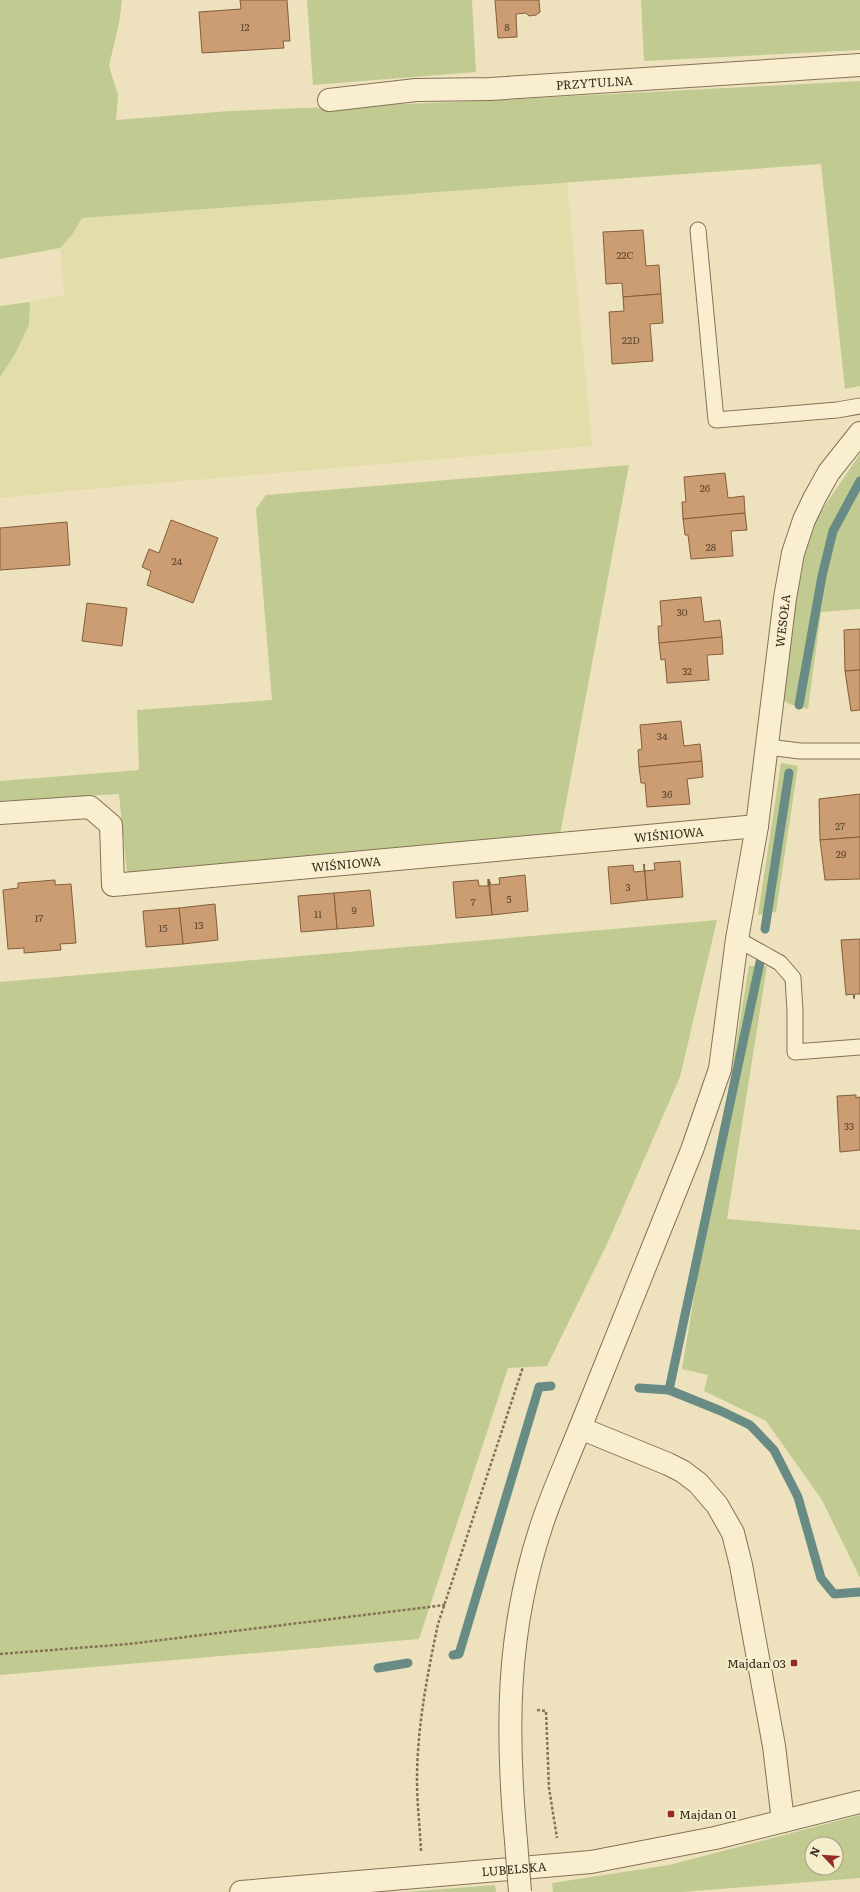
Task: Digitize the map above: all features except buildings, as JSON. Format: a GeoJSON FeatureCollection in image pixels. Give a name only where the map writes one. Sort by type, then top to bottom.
{"type":"FeatureCollection","features":[{"type":"Feature","properties":{"kind":"street","name":"PRZYTULNA"},"geometry":{"type":"LineString","coordinates":[[329,100],[416,90],[490,89],[860,65]]}},
{"type":"Feature","properties":{"kind":"street","name":"WESOŁA"},"geometry":{"type":"LineString","coordinates":[[520,1892],[510,1778],[509,1730],[510,1689],[517,1628],[526,1581],[541,1526],[692,1150],[720,1069],[737,939],[757,826],[768,747],[784,598],[793,553],[804,520],[815,496],[829,472],[860,433]]}},
{"type":"Feature","properties":{"kind":"street","name":"WIŚNIOWA"},"geometry":{"type":"LineString","coordinates":[[0,813],[90,807],[111,824],[113,885],[757,826]]}},
{"type":"Feature","properties":{"kind":"street"},"geometry":{"type":"LineString","coordinates":[[580,1428],[645,1454],[682,1471],[698,1483],[717,1505],[733,1533],[741,1565],[774,1746],[783,1821]]}},
{"type":"Feature","properties":{"kind":"street","name":"LUBELSKA"},"geometry":{"type":"LineString","coordinates":[[241,1892],[591,1862],[715,1838],[860,1802]]}},
{"type":"Feature","properties":{"kind":"lane"},"geometry":{"type":"LineString","coordinates":[[698,230],[716,420],[837,410],[860,406]]}},
{"type":"Feature","properties":{"kind":"lane"},"geometry":{"type":"LineString","coordinates":[[768,747],[800,751],[860,751]]}},
{"type":"Feature","properties":{"kind":"lane"},"geometry":{"type":"LineString","coordinates":[[737,939],[780,963],[793,978],[795,1011],[794,1052],[860,1047]]}},
{"type":"Feature","properties":{"kind":"path"},"geometry":{"type":"LineString","coordinates":[[423,1877],[417,1780],[420,1732],[429,1666],[445,1606],[523,1367]]}},
{"type":"Feature","properties":{"kind":"path"},"geometry":{"type":"LineString","coordinates":[[0,1654],[129,1644],[445,1606]]}},
{"type":"Feature","properties":{"kind":"path"},"geometry":{"type":"LineString","coordinates":[[535,1710],[546,1711],[549,1788],[558,1845]]}},
{"type":"Feature","properties":{"kind":"shaded area"},"geometry":{"type":"Polygon","coordinates":[[[567,182],[592,446],[0,498],[0,377],[15,354],[29,325],[30,302],[64,295],[60,248],[72,235],[82,218],[567,182]]]}},
{"type":"Feature","properties":{"kind":"green space"},"geometry":{"type":"Polygon","coordinates":[[[0,0],[122,0],[119,23],[109,66],[118,95],[116,120],[230,111],[478,101],[860,81],[860,386],[845,389],[821,164],[82,218],[72,235],[60,248],[0,259],[0,0]]]}},
{"type":"Feature","properties":{"kind":"green space"},"geometry":{"type":"Polygon","coordinates":[[[307,0],[472,0],[476,72],[313,85],[307,0]]]}},
{"type":"Feature","properties":{"kind":"green space"},"geometry":{"type":"Polygon","coordinates":[[[641,0],[860,0],[860,50],[644,61],[641,0]]]}},
{"type":"Feature","properties":{"kind":"green space"},"geometry":{"type":"Polygon","coordinates":[[[30,302],[29,325],[15,354],[0,377],[0,306],[30,302]]]}},
{"type":"Feature","properties":{"kind":"green space"},"geometry":{"type":"Polygon","coordinates":[[[860,454],[860,609],[821,612],[808,709],[789,704],[782,699],[782,672],[807,542],[819,514],[860,454]]]}},
{"type":"Feature","properties":{"kind":"green space"},"geometry":{"type":"Polygon","coordinates":[[[629,465],[560,835],[127,874],[119,794],[0,801],[0,781],[139,770],[137,710],[272,700],[256,509],[266,495],[629,465]]]}},
{"type":"Feature","properties":{"kind":"green space"},"geometry":{"type":"Polygon","coordinates":[[[781,763],[798,766],[776,912],[758,915],[781,763]]]}},
{"type":"Feature","properties":{"kind":"green space"},"geometry":{"type":"Polygon","coordinates":[[[717,920],[680,1077],[608,1242],[547,1366],[508,1368],[419,1639],[0,1675],[0,982],[717,920]]]}},
{"type":"Feature","properties":{"kind":"green space"},"geometry":{"type":"Polygon","coordinates":[[[749,966],[767,966],[727,1219],[860,1230],[860,1578],[822,1500],[766,1421],[704,1391],[708,1375],[682,1369],[749,966]]]}},
{"type":"Feature","properties":{"kind":"green space"},"geometry":{"type":"Polygon","coordinates":[[[860,1815],[860,1878],[682,1892],[553,1892],[552,1883],[669,1865],[860,1815]]]}},
{"type":"Feature","properties":{"kind":"green space"},"geometry":{"type":"Polygon","coordinates":[[[495,1885],[496,1892],[405,1892],[495,1885]]]}},
{"type":"Feature","properties":{"kind":"waterway"},"geometry":{"type":"LineString","coordinates":[[799,705],[822,576],[833,531],[860,481]]}},
{"type":"Feature","properties":{"kind":"waterway"},"geometry":{"type":"LineString","coordinates":[[765,929],[789,773]]}},
{"type":"Feature","properties":{"kind":"waterway"},"geometry":{"type":"LineString","coordinates":[[639,1388],[669,1390],[762,953]]}},
{"type":"Feature","properties":{"kind":"waterway"},"geometry":{"type":"LineString","coordinates":[[453,1655],[459,1654],[539,1387],[551,1386]]}},
{"type":"Feature","properties":{"kind":"waterway"},"geometry":{"type":"LineString","coordinates":[[669,1390],[721,1411],[750,1425],[774,1450],[798,1497],[821,1578],[834,1594],[860,1592]]}},
{"type":"Feature","properties":{"kind":"waterway"},"geometry":{"type":"LineString","coordinates":[[378,1668],[408,1663]]}},
{"type":"Feature","properties":{"kind":"place","name":"Majdan 03"},"geometry":{"type":"Point","coordinates":[794,1663]}},
{"type":"Feature","properties":{"kind":"place","name":"Majdan 01"},"geometry":{"type":"Point","coordinates":[671,1814]}}]}
